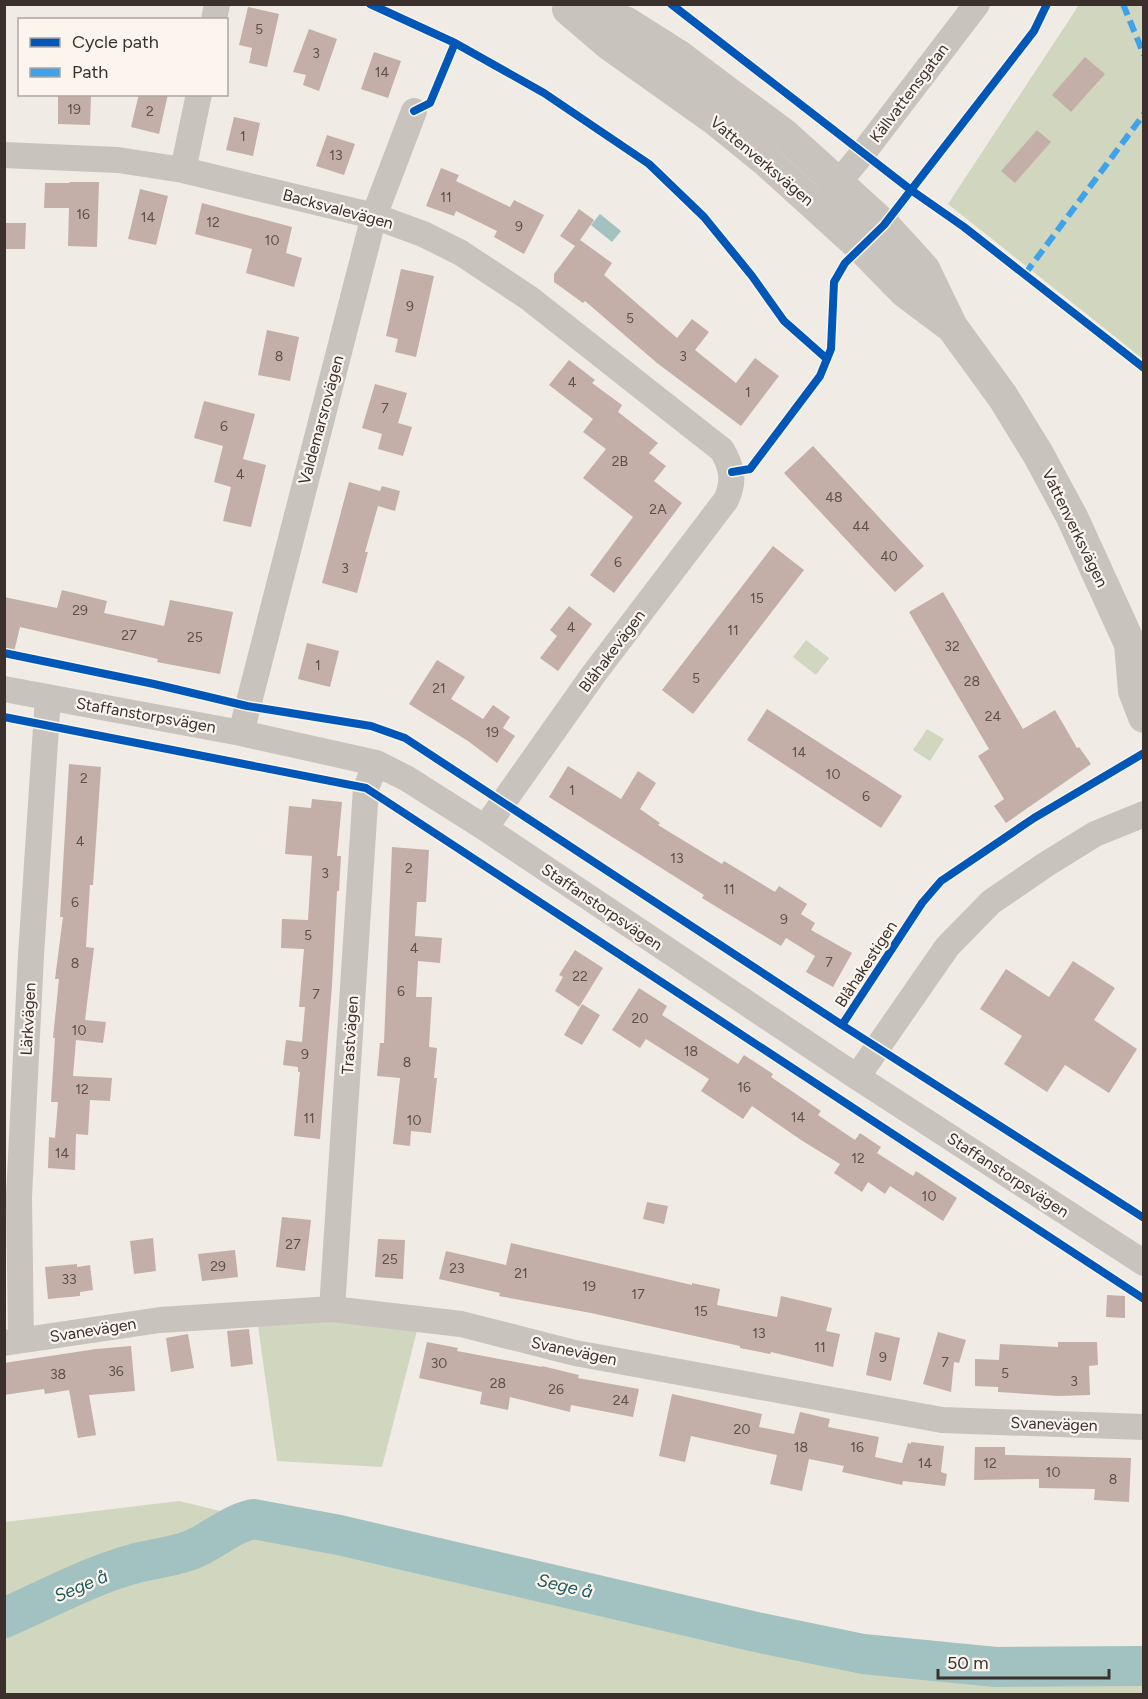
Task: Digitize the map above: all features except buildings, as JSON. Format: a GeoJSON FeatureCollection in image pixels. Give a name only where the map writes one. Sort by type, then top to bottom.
{"type":"FeatureCollection","features":[{"type":"Feature","properties":{"kind":"street","name":"Vattenverksvägen"},"geometry":{"type":"LineString","coordinates":[[563,4],[610,45],[725,128],[765,160],[861,247],[905,292],[952,327]]}},
{"type":"Feature","properties":{"kind":"street","name":"Vattenverksvägen"},"geometry":{"type":"LineString","coordinates":[[577,4],[627,23],[679,56],[785,135],[884,225],[924,269],[952,327],[997,388],[1038,454],[1072,516],[1137,652],[1134,691],[1143,717]]}},
{"type":"Feature","properties":{"kind":"street","name":"Källvattensgatan"},"geometry":{"type":"LineString","coordinates":[[817,207],[977,4]]}},
{"type":"Feature","properties":{"kind":"street"},"geometry":{"type":"LineString","coordinates":[[183,170],[199,96]]}},
{"type":"Feature","properties":{"kind":"street","name":"Valdemarsrovägen"},"geometry":{"type":"LineString","coordinates":[[241,733],[374,216],[414,111]]}},
{"type":"Feature","properties":{"kind":"street","name":"Backsvalevägen"},"geometry":{"type":"LineString","coordinates":[[4,155],[118,160],[183,170],[374,216],[423,234],[461,253],[529,298],[722,450],[732,472]]}},
{"type":"Feature","properties":{"kind":"street","name":"Blåhakevägen"},"geometry":{"type":"LineString","coordinates":[[485,828],[592,675],[719,510],[730,491],[732,472]]}},
{"type":"Feature","properties":{"kind":"street","name":"Staffanstorpsvägen"},"geometry":{"type":"LineString","coordinates":[[4,689],[241,733],[376,763],[406,778],[1143,1263]]}},
{"type":"Feature","properties":{"kind":"street","name":"Lärkvägen"},"geometry":{"type":"LineString","coordinates":[[13,1342],[32,943],[48,697]]}},
{"type":"Feature","properties":{"kind":"street","name":"Trastvägen"},"geometry":{"type":"LineString","coordinates":[[332,1309],[366,788],[376,763]]}},
{"type":"Feature","properties":{"kind":"street"},"geometry":{"type":"LineString","coordinates":[[858,1077],[876,1047],[947,947],[990,902],[1045,864],[1095,834],[1143,814]]}},
{"type":"Feature","properties":{"kind":"street","name":"Svanevägen"},"geometry":{"type":"LineString","coordinates":[[13,1342],[160,1320],[332,1309],[461,1324],[575,1353],[942,1420],[1143,1427]]}},
{"type":"Feature","properties":{"kind":"green space"},"geometry":{"type":"Polygon","coordinates":[[[1078,5],[1143,5],[1143,359],[948,204],[1078,5]]]}},
{"type":"Feature","properties":{"kind":"green space"},"geometry":{"type":"Polygon","coordinates":[[[806,640],[829,658],[816,675],[793,657],[806,640]]]}},
{"type":"Feature","properties":{"kind":"green space"},"geometry":{"type":"Polygon","coordinates":[[[927,729],[944,739],[930,761],[913,750],[927,729]]]}},
{"type":"Feature","properties":{"kind":"green space"},"geometry":{"type":"Polygon","coordinates":[[[257,1319],[337,1320],[418,1327],[382,1467],[277,1461],[257,1319]]]}},
{"type":"Feature","properties":{"kind":"green space"},"geometry":{"type":"Polygon","coordinates":[[[179,1501],[253,1519],[339,1535],[756,1632],[863,1654],[996,1667],[1143,1666],[1143,1694],[5,1694],[5,1522],[179,1501]]]}},
{"type":"Feature","properties":{"kind":"water"},"geometry":{"type":"Polygon","coordinates":[[[600,214],[621,231],[612,242],[591,225],[600,214]]]}},
{"type":"Feature","properties":{"kind":"waterway","name":"Sege å"},"geometry":{"type":"LineString","coordinates":[[4,1618],[100,1575],[133,1564],[191,1550],[253,1519],[339,1535],[756,1632],[863,1654],[996,1667],[1144,1666]]}},
{"type":"Feature","properties":{"kind":"marked path"},"geometry":{"type":"LineString","coordinates":[[1123,4],[1144,55]]}},
{"type":"Feature","properties":{"kind":"marked path"},"geometry":{"type":"LineString","coordinates":[[1025,274],[1144,114]]}},
{"type":"Feature","properties":{"kind":"cycle path"},"geometry":{"type":"LineString","coordinates":[[370,4],[455,43],[544,93],[649,164],[704,217],[752,276],[784,321],[827,359]]}},
{"type":"Feature","properties":{"kind":"cycle path"},"geometry":{"type":"LineString","coordinates":[[671,4],[911,190],[964,227],[1144,368]]}},
{"type":"Feature","properties":{"kind":"cycle path"},"geometry":{"type":"LineString","coordinates":[[732,472],[750,469],[820,376],[831,349],[834,282],[845,263],[884,225],[1034,31],[1047,4]]}},
{"type":"Feature","properties":{"kind":"cycle path"},"geometry":{"type":"LineString","coordinates":[[414,111],[430,103],[455,43]]}},
{"type":"Feature","properties":{"kind":"cycle path"},"geometry":{"type":"LineString","coordinates":[[4,653],[247,706],[371,726],[405,738],[842,1025]]}},
{"type":"Feature","properties":{"kind":"cycle path"},"geometry":{"type":"LineString","coordinates":[[4,717],[366,788],[1144,1299]]}},
{"type":"Feature","properties":{"kind":"cycle path","name":"Blåhakestigen"},"geometry":{"type":"LineString","coordinates":[[1144,753],[1034,818],[941,881],[922,903],[842,1025],[1144,1218]]}}]}
